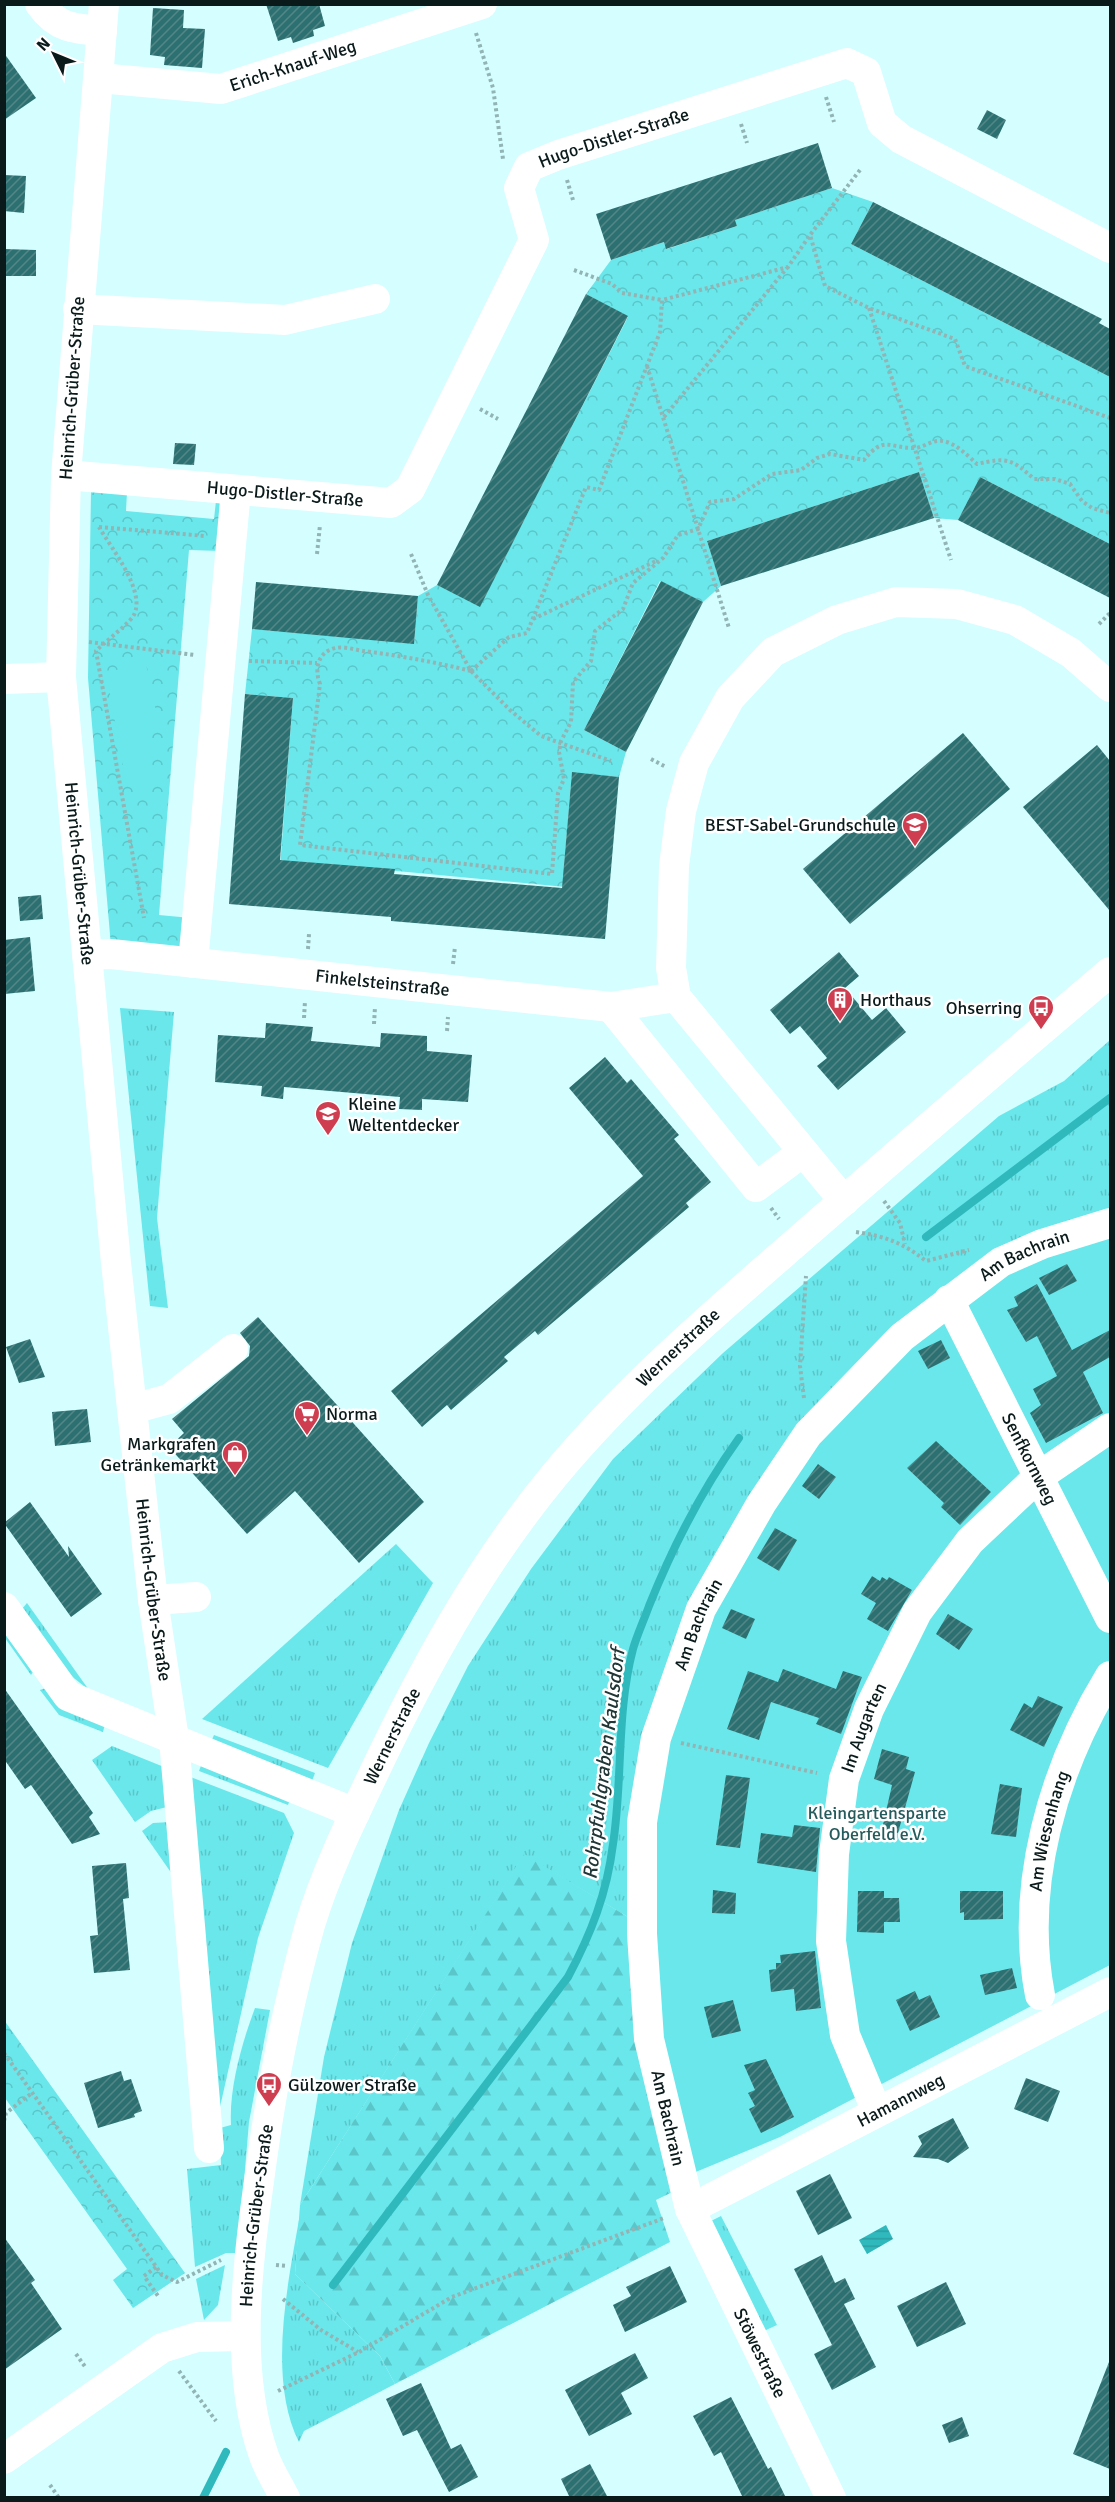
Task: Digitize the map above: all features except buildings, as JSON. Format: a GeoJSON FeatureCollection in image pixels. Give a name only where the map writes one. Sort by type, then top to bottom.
{"type":"FeatureCollection","features":[{"type":"Feature","properties":{"kind":"street"},"geometry":{"type":"LineString","coordinates":[[40,4],[51,20],[70,27],[103,18]]}},
{"type":"Feature","properties":{"kind":"street","name":"Erich-Knauf-Weg"},"geometry":{"type":"LineString","coordinates":[[99,78],[221,89],[476,7]]}},
{"type":"Feature","properties":{"kind":"street","name":"Heinrich-Grüber-Straße"},"geometry":{"type":"LineString","coordinates":[[103,18],[66,475],[61,677],[132,1409],[153,1600],[174,1739],[209,2148]]}},
{"type":"Feature","properties":{"kind":"street","name":"Hugo-Distler-Straße"},"geometry":{"type":"LineString","coordinates":[[66,475],[391,503],[410,489],[534,240],[519,188],[529,168],[558,155],[847,63],[866,72],[882,123],[901,139],[1110,248]]}},
{"type":"Feature","properties":{"kind":"street"},"geometry":{"type":"LineString","coordinates":[[78,309],[285,320],[375,299]]}},
{"type":"Feature","properties":{"kind":"street"},"geometry":{"type":"LineString","coordinates":[[193,963],[234,660],[231,538],[236,490]]}},
{"type":"Feature","properties":{"kind":"street"},"geometry":{"type":"LineString","coordinates":[[844,1201],[676,997],[671,968],[674,866],[681,812],[693,763],[730,698],[773,652],[837,620],[896,602],[957,604],[1015,620],[1071,653],[1110,687]]}},
{"type":"Feature","properties":{"kind":"street"},"geometry":{"type":"LineString","coordinates":[[4,679],[61,677]]}},
{"type":"Feature","properties":{"kind":"street","name":"Finkelsteinstraße"},"geometry":{"type":"LineString","coordinates":[[87,955],[111,954],[611,1007],[676,997]]}},
{"type":"Feature","properties":{"kind":"street","name":"Wernerstraße"},"geometry":{"type":"LineString","coordinates":[[355,1813],[402,1712],[467,1596],[550,1480],[602,1421],[680,1344],[1110,972]]}},
{"type":"Feature","properties":{"kind":"street"},"geometry":{"type":"LineString","coordinates":[[611,1007],[756,1187],[803,1152]]}},
{"type":"Feature","properties":{"kind":"street","name":"Am Bachrain"},"geometry":{"type":"LineString","coordinates":[[690,2209],[650,2039],[642,1934],[642,1822],[656,1738],[701,1609],[761,1504],[808,1434],[902,1337],[1001,1262],[1042,1244],[1108,1229]]}},
{"type":"Feature","properties":{"kind":"street","name":"Senfkornweg"},"geometry":{"type":"LineString","coordinates":[[949,1300],[1110,1618]]}},
{"type":"Feature","properties":{"kind":"street"},"geometry":{"type":"LineString","coordinates":[[132,1409],[170,1399],[233,1349]]}},
{"type":"Feature","properties":{"kind":"street","name":"Im Augarten"},"geometry":{"type":"LineString","coordinates":[[877,2112],[845,2035],[831,1941],[834,1854],[844,1779],[869,1709],[917,1612],[970,1541],[1038,1477],[1110,1428]]}},
{"type":"Feature","properties":{"kind":"street"},"geometry":{"type":"LineString","coordinates":[[153,1600],[196,1597]]}},
{"type":"Feature","properties":{"kind":"street"},"geometry":{"type":"LineString","coordinates":[[4,1607],[68,1696],[355,1813]]}},
{"type":"Feature","properties":{"kind":"street","name":"Am Wiesenhang"},"geometry":{"type":"LineString","coordinates":[[1040,1995],[1034,1963],[1035,1885],[1053,1796],[1088,1713],[1110,1676]]}},
{"type":"Feature","properties":{"kind":"street","name":"Heinrich-Grüber-Straße"},"geometry":{"type":"LineString","coordinates":[[285,2498],[264,2457],[251,2404],[245,2336],[255,2209],[269,2108],[289,2004],[312,1919],[355,1813]]}},
{"type":"Feature","properties":{"kind":"street","name":"Hamannweg"},"geometry":{"type":"LineString","coordinates":[[690,2209],[1110,1992]]}},
{"type":"Feature","properties":{"kind":"street","name":"Stöwestraße"},"geometry":{"type":"LineString","coordinates":[[690,2209],[831,2498]]}},
{"type":"Feature","properties":{"kind":"street"},"geometry":{"type":"LineString","coordinates":[[4,2459],[162,2348],[197,2337],[245,2336]]}},
{"type":"Feature","properties":{"kind":"path"},"geometry":{"type":"LineString","coordinates":[[476,7],[493,88],[501,157],[524,178]]}},
{"type":"Feature","properties":{"kind":"path"},"geometry":{"type":"LineString","coordinates":[[663,417],[788,267],[860,170]]}},
{"type":"Feature","properties":{"kind":"path"},"geometry":{"type":"LineString","coordinates":[[810,235],[825,286],[869,308],[955,339],[965,366],[1110,418]]}},
{"type":"Feature","properties":{"kind":"path"},"geometry":{"type":"LineString","coordinates":[[573,270],[612,284],[622,293],[662,300],[788,267]]}},
{"type":"Feature","properties":{"kind":"path"},"geometry":{"type":"LineString","coordinates":[[471,671],[509,638],[526,633],[586,487],[600,490],[660,332],[662,300]]}},
{"type":"Feature","properties":{"kind":"path"},"geometry":{"type":"LineString","coordinates":[[869,308],[951,560]]}},
{"type":"Feature","properties":{"kind":"path"},"geometry":{"type":"LineString","coordinates":[[647,366],[729,628]]}},
{"type":"Feature","properties":{"kind":"path"},"geometry":{"type":"LineString","coordinates":[[471,671],[422,658],[336,648],[323,654],[317,663],[316,674],[320,684],[300,845],[552,874],[558,793],[564,779],[559,752],[561,741],[571,722],[573,682],[591,661],[595,631],[623,609],[633,583],[663,558],[678,535],[698,529],[710,502],[734,499],[772,474],[801,470],[817,458],[830,454],[864,460],[874,447],[891,443],[915,448],[939,440],[955,445],[978,464],[998,459],[1014,461],[1034,479],[1055,479],[1070,484],[1082,501],[1092,508],[1110,513]]}},
{"type":"Feature","properties":{"kind":"path"},"geometry":{"type":"LineString","coordinates":[[144,918],[96,651],[133,618],[137,602],[133,585],[99,527],[231,538]]}},
{"type":"Feature","properties":{"kind":"path"},"geometry":{"type":"LineString","coordinates":[[411,554],[428,595],[471,671],[510,710],[541,735],[611,761]]}},
{"type":"Feature","properties":{"kind":"path"},"geometry":{"type":"LineString","coordinates":[[532,620],[663,558]]}},
{"type":"Feature","properties":{"kind":"path"},"geometry":{"type":"LineString","coordinates":[[1099,624],[1110,613]]}},
{"type":"Feature","properties":{"kind":"path"},"geometry":{"type":"LineString","coordinates":[[62,639],[234,660],[317,663]]}},
{"type":"Feature","properties":{"kind":"path"},"geometry":{"type":"LineString","coordinates":[[888,1205],[900,1223],[905,1244]]}},
{"type":"Feature","properties":{"kind":"path"},"geometry":{"type":"LineString","coordinates":[[856,1232],[887,1237],[905,1244],[926,1261],[978,1249],[1001,1262]]}},
{"type":"Feature","properties":{"kind":"path"},"geometry":{"type":"LineString","coordinates":[[806,1276],[800,1366],[808,1434]]}},
{"type":"Feature","properties":{"kind":"path"},"geometry":{"type":"LineString","coordinates":[[656,1738],[844,1779]]}},
{"type":"Feature","properties":{"kind":"path"},"geometry":{"type":"LineString","coordinates":[[4,2053],[162,2275],[177,2282],[191,2274]]}},
{"type":"Feature","properties":{"kind":"path"},"geometry":{"type":"LineString","coordinates":[[4,2121],[6,2113],[32,2093]]}},
{"type":"Feature","properties":{"kind":"path"},"geometry":{"type":"LineString","coordinates":[[275,2393],[359,2352],[452,2297],[690,2209]]}},
{"type":"Feature","properties":{"kind":"path"},"geometry":{"type":"LineString","coordinates":[[156,2267],[144,2276],[158,2296]]}},
{"type":"Feature","properties":{"kind":"path"},"geometry":{"type":"LineString","coordinates":[[282,2299],[321,2330],[359,2352]]}},
{"type":"Feature","properties":{"kind":"path"},"geometry":{"type":"LineString","coordinates":[[162,2348],[216,2421]]}},
{"type":"Feature","properties":{"kind":"path"},"geometry":{"type":"LineString","coordinates":[[50,2485],[59,2498]]}},
{"type":"Feature","properties":{"kind":"green space"},"geometry":{"type":"Polygon","coordinates":[[[832,188],[873,202],[851,244],[1110,377],[1110,544],[980,477],[958,520],[934,518],[919,472],[707,541],[721,586],[703,602],[660,581],[584,730],[626,752],[619,777],[572,773],[564,866],[576,888],[302,862],[280,867],[293,698],[245,694],[252,629],[414,643],[418,596],[437,585],[480,606],[628,317],[586,294],[611,260],[664,242],[667,249],[737,226],[735,220],[832,188]]]}},
{"type":"Feature","properties":{"kind":"green space"},"geometry":{"type":"Polygon","coordinates":[[[91,492],[127,492],[126,511],[214,519],[216,501],[219,500],[223,519],[221,551],[189,550],[159,915],[191,918],[182,953],[111,946],[88,678],[91,492]]]}},
{"type":"Feature","properties":{"kind":"green space"},"geometry":{"type":"Polygon","coordinates":[[[146,664],[160,731],[148,734],[154,778],[126,782],[106,672],[146,664]]]}},
{"type":"Feature","properties":{"kind":"green space"},"geometry":{"type":"Polygon","coordinates":[[[120,1008],[174,1012],[157,1218],[168,1308],[150,1306],[120,1008]]]}},
{"type":"Feature","properties":{"kind":"green space"},"geometry":{"type":"Polygon","coordinates":[[[1110,1040],[1110,1211],[633,1920],[524,1855],[300,2205],[324,2057],[352,1943],[399,1810],[429,1743],[468,1666],[531,1569],[613,1459],[723,1353],[999,1116],[1064,1081],[1110,1040]]]}},
{"type":"Feature","properties":{"kind":"green space","name":"Kleingartensparte Oberfeld e.V."},"geometry":{"type":"Polygon","coordinates":[[[1110,1211],[1110,1965],[780,2137],[686,2176],[670,2126],[638,1825],[731,1539],[932,1306],[1110,1211]]]}},
{"type":"Feature","properties":{"kind":"green space"},"geometry":{"type":"Polygon","coordinates":[[[396,1544],[433,1583],[328,1768],[202,1719],[396,1544]]]}},
{"type":"Feature","properties":{"kind":"green space"},"geometry":{"type":"Polygon","coordinates":[[[27,1603],[89,1690],[70,1675],[21,1610],[27,1603]]]}},
{"type":"Feature","properties":{"kind":"green space"},"geometry":{"type":"Polygon","coordinates":[[[4,1624],[36,1668],[31,1675],[5,1638],[4,1624]]]}},
{"type":"Feature","properties":{"kind":"green space"},"geometry":{"type":"Polygon","coordinates":[[[49,1687],[105,1724],[103,1732],[59,1715],[40,1690],[49,1687]]]}},
{"type":"Feature","properties":{"kind":"green space"},"geometry":{"type":"Polygon","coordinates":[[[214,1735],[315,1773],[312,1781],[211,1742],[214,1735]]]}},
{"type":"Feature","properties":{"kind":"green space"},"geometry":{"type":"Polygon","coordinates":[[[112,1746],[169,1769],[171,1806],[151,1811],[135,1822],[92,1760],[112,1746]]]}},
{"type":"Feature","properties":{"kind":"green space"},"geometry":{"type":"Polygon","coordinates":[[[202,1763],[291,1797],[288,1805],[199,1771],[202,1763]]]}},
{"type":"Feature","properties":{"kind":"green space"},"geometry":{"type":"Polygon","coordinates":[[[188,1776],[284,1813],[294,1833],[258,1938],[218,2116],[188,1776]]]}},
{"type":"Feature","properties":{"kind":"green space"},"geometry":{"type":"Polygon","coordinates":[[[170,1822],[179,1884],[142,1831],[153,1823],[170,1822]]]}},
{"type":"Feature","properties":{"kind":"green space"},"geometry":{"type":"Polygon","coordinates":[[[524,1854],[633,1920],[689,2184],[656,2200],[670,2242],[395,2384],[380,2356],[295,2274],[300,2205],[524,1854]]]}},
{"type":"Feature","properties":{"kind":"green space"},"geometry":{"type":"Polygon","coordinates":[[[255,2008],[270,2010],[249,2122],[238,2253],[226,2253],[195,2267],[187,2169],[221,2165],[220,2128],[231,2125],[232,2096],[237,2065],[255,2008]]]}},
{"type":"Feature","properties":{"kind":"green space"},"geometry":{"type":"Polygon","coordinates":[[[4,2020],[185,2273],[133,2308],[113,2280],[127,2269],[5,2098],[4,2020]]]}},
{"type":"Feature","properties":{"kind":"green space"},"geometry":{"type":"Polygon","coordinates":[[[300,2214],[295,2274],[380,2356],[395,2384],[304,2431],[299,2442],[289,2417],[282,2360],[286,2300],[300,2214]]]}},
{"type":"Feature","properties":{"kind":"green space"},"geometry":{"type":"Polygon","coordinates":[[[721,2216],[777,2325],[764,2331],[709,2222],[721,2216]]]}},
{"type":"Feature","properties":{"kind":"green space"},"geometry":{"type":"Polygon","coordinates":[[[225,2265],[218,2305],[204,2320],[196,2279],[225,2265]]]}},
{"type":"Feature","properties":{"kind":"shaded area"},"geometry":{"type":"Polygon","coordinates":[[[886,2225],[893,2239],[867,2254],[859,2240],[886,2225]]]}},
{"type":"Feature","properties":{"kind":"waterway","name":"Rohrpfuhlgraben Kaulsdorf"},"geometry":{"type":"LineString","coordinates":[[926,1237],[1110,1098]]}},
{"type":"Feature","properties":{"kind":"waterway","name":"Rohrpfuhlgraben Kaulsdorf"},"geometry":{"type":"LineString","coordinates":[[333,2285],[568,1977],[576,1961],[591,1929],[607,1879],[616,1820],[624,1697],[635,1644],[678,1540],[712,1478],[739,1438]]}},
{"type":"Feature","properties":{"kind":"waterway","name":"Rohrpfuhlgraben Kaulsdorf"},"geometry":{"type":"LineString","coordinates":[[203,2498],[226,2452]]}},
{"type":"Feature","properties":{"kind":"place","name":"BEST-Sabel-Grundschule"},"geometry":{"type":"Point","coordinates":[915,848]}},
{"type":"Feature","properties":{"kind":"place","name":"Horthaus"},"geometry":{"type":"Point","coordinates":[840,1023]}},
{"type":"Feature","properties":{"kind":"place","name":"Ohserring"},"geometry":{"type":"Point","coordinates":[1041,1031]}},
{"type":"Feature","properties":{"kind":"place","name":"Kleine Weltentdecker"},"geometry":{"type":"Point","coordinates":[328,1137]}},
{"type":"Feature","properties":{"kind":"place","name":"Norma"},"geometry":{"type":"Point","coordinates":[307,1437]}},
{"type":"Feature","properties":{"kind":"place","name":"Markgrafen Getränkemarkt"},"geometry":{"type":"Point","coordinates":[235,1477]}},
{"type":"Feature","properties":{"kind":"place","name":"Gülzower Straße"},"geometry":{"type":"Point","coordinates":[269,2108]}}]}
